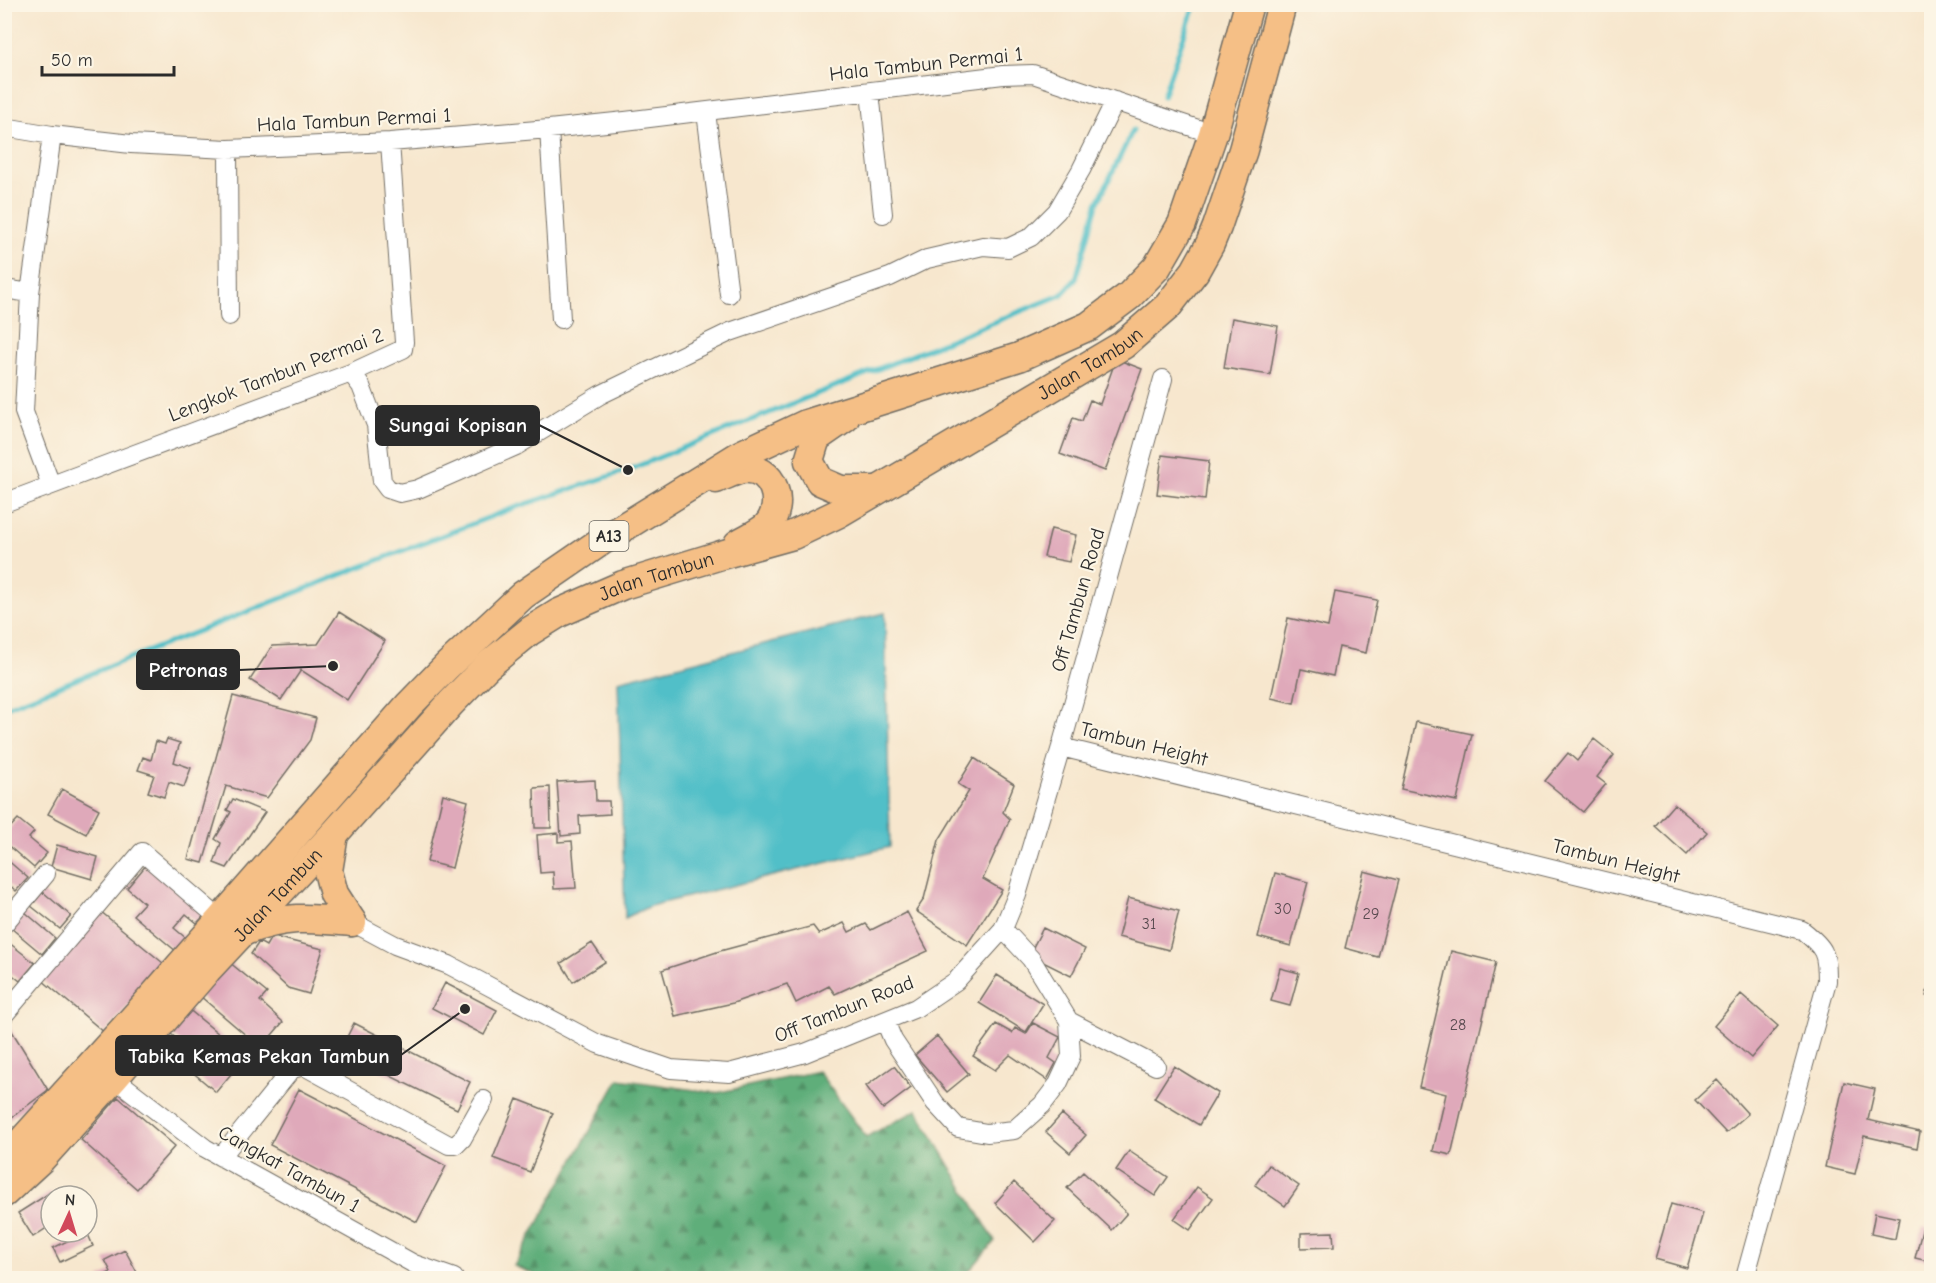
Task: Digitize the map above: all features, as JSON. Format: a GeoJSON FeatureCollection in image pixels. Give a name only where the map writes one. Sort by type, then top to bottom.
{"type":"FeatureCollection","features":[{"type":"Feature","properties":{"kind":"main road","name":"Jalan Tambun"},"geometry":{"type":"LineString","coordinates":[[4,1157],[14,1150],[142,1009],[232,926],[300,870],[451,703],[487,666],[530,631],[559,613],[623,585],[793,535],[839,513],[1123,345],[1168,306],[1195,270],[1210,244],[1243,150],[1282,4]]}},
{"type":"Feature","properties":{"kind":"main road","name":"Jalan Tambun"},"geometry":{"type":"LineString","coordinates":[[4,1193],[42,1158],[207,970],[232,926],[409,705],[523,595],[603,540],[742,454],[806,424],[1019,357],[1089,326],[1129,296],[1157,267],[1182,224],[1214,134],[1243,13]]}},
{"type":"Feature","properties":{"kind":"main road"},"geometry":{"type":"LineString","coordinates":[[860,407],[816,438],[809,461],[820,481],[841,490],[875,490]]}},
{"type":"Feature","properties":{"kind":"main road"},"geometry":{"type":"LineString","coordinates":[[683,492],[743,469],[761,472],[775,488],[777,508],[766,526],[721,555]]}},
{"type":"Feature","properties":{"kind":"main road"},"geometry":{"type":"LineString","coordinates":[[334,834],[328,871],[334,894],[352,922]]}},
{"type":"Feature","properties":{"kind":"main road"},"geometry":{"type":"LineString","coordinates":[[232,926],[293,919],[352,922]]}},
{"type":"Feature","properties":{"kind":"street","name":"Hala Tambun Permai 1"},"geometry":{"type":"LineString","coordinates":[[4,128],[131,144],[228,149],[390,142],[549,129],[1003,75],[1033,74],[1214,134]]}},
{"type":"Feature","properties":{"kind":"street"},"geometry":{"type":"LineString","coordinates":[[870,92],[883,214]]}},
{"type":"Feature","properties":{"kind":"street"},"geometry":{"type":"LineString","coordinates":[[351,373],[361,386],[376,425],[382,481],[388,489],[400,493],[417,489],[516,446],[600,395],[730,332],[890,277],[927,259],[984,246],[1008,248],[1031,237],[1057,211],[1081,170],[1115,101]]}},
{"type":"Feature","properties":{"kind":"street"},"geometry":{"type":"LineString","coordinates":[[706,112],[729,294]]}},
{"type":"Feature","properties":{"kind":"street"},"geometry":{"type":"LineString","coordinates":[[549,129],[561,319]]}},
{"type":"Feature","properties":{"kind":"street"},"geometry":{"type":"LineString","coordinates":[[51,485],[24,412],[30,293],[52,135]]}},
{"type":"Feature","properties":{"kind":"street","name":"Lengkok Tambun Permai 2"},"geometry":{"type":"LineString","coordinates":[[4,503],[351,373],[403,349],[390,142]]}},
{"type":"Feature","properties":{"kind":"street"},"geometry":{"type":"LineString","coordinates":[[228,149],[229,316]]}},
{"type":"Feature","properties":{"kind":"street"},"geometry":{"type":"LineString","coordinates":[[4,289],[30,293]]}},
{"type":"Feature","properties":{"kind":"street","name":"Off Tambun Road"},"geometry":{"type":"LineString","coordinates":[[352,922],[395,945],[449,965],[598,1044],[671,1069],[729,1073],[805,1053],[916,1008],[956,981],[1003,929],[1017,896],[1163,379]]}},
{"type":"Feature","properties":{"kind":"street","name":"Tambun Height"},"geometry":{"type":"LineString","coordinates":[[1060,747],[1802,930],[1817,942],[1827,960],[1827,981],[1745,1278]]}},
{"type":"Feature","properties":{"kind":"street"},"geometry":{"type":"LineString","coordinates":[[4,1014],[142,852],[232,926]]}},
{"type":"Feature","properties":{"kind":"street"},"geometry":{"type":"LineString","coordinates":[[4,924],[46,874]]}},
{"type":"Feature","properties":{"kind":"street"},"geometry":{"type":"LineString","coordinates":[[885,1021],[893,1040],[935,1103],[958,1128],[987,1133],[1014,1130],[1042,1104],[1059,1084],[1071,1056],[1069,1021],[1031,959],[1003,929]]}},
{"type":"Feature","properties":{"kind":"street"},"geometry":{"type":"LineString","coordinates":[[1069,1021],[1156,1066]]}},
{"type":"Feature","properties":{"kind":"street"},"geometry":{"type":"LineString","coordinates":[[221,1157],[292,1068],[304,1066],[449,1144],[456,1145],[462,1139],[484,1100]]}},
{"type":"Feature","properties":{"kind":"street","name":"Cangkat Tambun 1"},"geometry":{"type":"LineString","coordinates":[[114,1078],[205,1148],[412,1271],[454,1278]]}},
{"type":"Feature","properties":{"kind":"green space"},"geometry":{"type":"Polygon","coordinates":[[[818,1071],[866,1137],[917,1110],[995,1241],[963,1278],[543,1278],[514,1266],[619,1079],[716,1093],[818,1071]]]}},
{"type":"Feature","properties":{"kind":"water"},"geometry":{"type":"Polygon","coordinates":[[[885,613],[890,847],[650,906],[625,918],[618,681],[885,613]]]}},
{"type":"Feature","properties":{"kind":"building"},"geometry":{"type":"Polygon","coordinates":[[[1232,318],[1278,326],[1270,375],[1224,368],[1232,318]]]}},
{"type":"Feature","properties":{"kind":"building"},"geometry":{"type":"Polygon","coordinates":[[[1116,359],[1142,369],[1105,471],[1060,454],[1073,418],[1082,421],[1090,400],[1100,404],[1116,359]]]}},
{"type":"Feature","properties":{"kind":"building"},"geometry":{"type":"Polygon","coordinates":[[[1162,455],[1209,461],[1205,500],[1157,494],[1162,455]]]}},
{"type":"Feature","properties":{"kind":"building"},"geometry":{"type":"Polygon","coordinates":[[[1051,529],[1076,535],[1069,562],[1044,557],[1051,529]]]}},
{"type":"Feature","properties":{"kind":"building"},"geometry":{"type":"Polygon","coordinates":[[[1335,592],[1377,600],[1366,653],[1339,647],[1333,676],[1301,669],[1294,703],[1271,698],[1288,618],[1328,627],[1335,592]]]}},
{"type":"Feature","properties":{"kind":"building"},"geometry":{"type":"Polygon","coordinates":[[[339,612],[385,641],[347,700],[301,670],[281,700],[250,680],[272,646],[318,644],[339,612]]]}},
{"type":"Feature","properties":{"kind":"building"},"geometry":{"type":"Polygon","coordinates":[[[233,696],[316,718],[310,740],[267,798],[226,786],[203,863],[188,859],[233,696]]]}},
{"type":"Feature","properties":{"kind":"building"},"geometry":{"type":"Polygon","coordinates":[[[1416,722],[1472,734],[1457,801],[1401,789],[1416,722]]]}},
{"type":"Feature","properties":{"kind":"building"},"geometry":{"type":"Polygon","coordinates":[[[167,739],[180,743],[174,762],[191,768],[184,787],[169,782],[164,797],[148,792],[154,775],[138,770],[143,757],[151,760],[156,741],[165,744],[167,739]]]}},
{"type":"Feature","properties":{"kind":"building"},"geometry":{"type":"Polygon","coordinates":[[[1594,739],[1614,755],[1597,777],[1606,784],[1583,812],[1545,781],[1568,753],[1577,761],[1594,739]]]}},
{"type":"Feature","properties":{"kind":"building"},"geometry":{"type":"Polygon","coordinates":[[[974,758],[1014,784],[1003,812],[1010,819],[983,879],[1002,890],[967,945],[916,911],[924,899],[939,840],[969,791],[958,784],[974,758]]]}},
{"type":"Feature","properties":{"kind":"building"},"geometry":{"type":"Polygon","coordinates":[[[595,780],[596,801],[609,801],[610,814],[579,816],[580,834],[561,836],[557,782],[595,780]]]}},
{"type":"Feature","properties":{"kind":"building"},"geometry":{"type":"Polygon","coordinates":[[[550,787],[551,828],[535,828],[534,788],[550,787]]]}},
{"type":"Feature","properties":{"kind":"building"},"geometry":{"type":"Polygon","coordinates":[[[62,789],[99,809],[86,834],[48,814],[62,789]]]}},
{"type":"Feature","properties":{"kind":"building"},"geometry":{"type":"Polygon","coordinates":[[[443,794],[468,801],[452,868],[427,862],[443,794]]]}},
{"type":"Feature","properties":{"kind":"building"},"geometry":{"type":"Polygon","coordinates":[[[233,799],[265,812],[227,868],[214,863],[221,843],[215,839],[231,812],[227,810],[233,799]]]}},
{"type":"Feature","properties":{"kind":"building"},"geometry":{"type":"Polygon","coordinates":[[[1674,804],[1707,832],[1687,855],[1655,826],[1674,804]]]}},
{"type":"Feature","properties":{"kind":"building"},"geometry":{"type":"Polygon","coordinates":[[[18,819],[34,832],[29,838],[47,853],[34,868],[4,842],[4,834],[18,819]]]}},
{"type":"Feature","properties":{"kind":"building"},"geometry":{"type":"Polygon","coordinates":[[[558,833],[558,842],[572,841],[576,888],[554,889],[553,872],[540,873],[537,835],[558,833]]]}},
{"type":"Feature","properties":{"kind":"building"},"geometry":{"type":"Polygon","coordinates":[[[57,845],[98,857],[92,879],[51,867],[57,845]]]}},
{"type":"Feature","properties":{"kind":"building"},"geometry":{"type":"Polygon","coordinates":[[[5,858],[28,878],[16,891],[5,881],[5,858]]]}},
{"type":"Feature","properties":{"kind":"building"},"geometry":{"type":"Polygon","coordinates":[[[147,864],[206,914],[197,923],[186,914],[174,928],[187,939],[177,952],[133,915],[144,903],[127,888],[147,864]]]}},
{"type":"Feature","properties":{"kind":"building"},"geometry":{"type":"Polygon","coordinates":[[[1364,871],[1398,880],[1378,957],[1345,948],[1364,871]]]}},
{"type":"Feature","properties":{"kind":"building"},"geometry":{"type":"Polygon","coordinates":[[[1275,873],[1308,882],[1291,946],[1258,937],[1275,873]]]}},
{"type":"Feature","properties":{"kind":"building"},"geometry":{"type":"Polygon","coordinates":[[[43,892],[71,916],[60,929],[31,906],[43,892]]]}},
{"type":"Feature","properties":{"kind":"building"},"geometry":{"type":"Polygon","coordinates":[[[1128,898],[1179,911],[1169,950],[1118,937],[1128,898]]]}},
{"type":"Feature","properties":{"kind":"building"},"geometry":{"type":"Polygon","coordinates":[[[100,911],[163,963],[105,1033],[42,980],[100,911]]]}},
{"type":"Feature","properties":{"kind":"building"},"geometry":{"type":"Polygon","coordinates":[[[25,912],[55,938],[42,954],[11,928],[25,912]]]}},
{"type":"Feature","properties":{"kind":"building"},"geometry":{"type":"Polygon","coordinates":[[[907,912],[928,951],[835,994],[829,986],[796,1003],[787,984],[733,1003],[675,1016],[662,970],[720,951],[813,926],[819,934],[844,923],[849,932],[866,924],[871,930],[907,912]]]}},
{"type":"Feature","properties":{"kind":"building"},"geometry":{"type":"Polygon","coordinates":[[[1043,928],[1085,949],[1071,976],[1029,955],[1043,928]]]}},
{"type":"Feature","properties":{"kind":"building"},"geometry":{"type":"Polygon","coordinates":[[[273,934],[279,938],[323,949],[309,994],[288,988],[251,954],[259,942],[266,946],[273,934]]]}},
{"type":"Feature","properties":{"kind":"building"},"geometry":{"type":"Polygon","coordinates":[[[4,939],[35,963],[20,981],[4,968],[4,939]]]}},
{"type":"Feature","properties":{"kind":"building"},"geometry":{"type":"Polygon","coordinates":[[[592,943],[605,962],[573,982],[561,963],[592,943]]]}},
{"type":"Feature","properties":{"kind":"building"},"geometry":{"type":"Polygon","coordinates":[[[1451,951],[1496,962],[1451,1155],[1433,1151],[1446,1094],[1419,1087],[1451,951]]]}},
{"type":"Feature","properties":{"kind":"building"},"geometry":{"type":"Polygon","coordinates":[[[229,962],[267,993],[260,1001],[283,1022],[261,1048],[200,996],[229,962]]]}},
{"type":"Feature","properties":{"kind":"building"},"geometry":{"type":"Polygon","coordinates":[[[1280,968],[1299,973],[1290,1006],[1271,1001],[1280,968]]]}},
{"type":"Feature","properties":{"kind":"building"},"geometry":{"type":"Polygon","coordinates":[[[997,975],[1043,1004],[1026,1032],[979,1003],[997,975]]]}},
{"type":"Feature","properties":{"kind":"building"},"geometry":{"type":"Polygon","coordinates":[[[1932,977],[1932,997],[1926,996],[1932,977]]]}},
{"type":"Feature","properties":{"kind":"building"},"geometry":{"type":"Polygon","coordinates":[[[445,983],[497,1010],[484,1035],[432,1008],[445,983]]]}},
{"type":"Feature","properties":{"kind":"building"},"geometry":{"type":"Polygon","coordinates":[[[1741,994],[1778,1026],[1751,1058],[1714,1026],[1741,994]]]}},
{"type":"Feature","properties":{"kind":"building"},"geometry":{"type":"Polygon","coordinates":[[[187,1008],[246,1056],[216,1092],[171,1054],[181,1042],[167,1031],[187,1008]]]}},
{"type":"Feature","properties":{"kind":"building"},"geometry":{"type":"Polygon","coordinates":[[[7,1023],[48,1090],[4,1123],[4,1025],[7,1023]]]}},
{"type":"Feature","properties":{"kind":"building"},"geometry":{"type":"Polygon","coordinates":[[[354,1023],[470,1082],[457,1109],[340,1051],[354,1023]]]}},
{"type":"Feature","properties":{"kind":"building"},"geometry":{"type":"Polygon","coordinates":[[[1033,1023],[1060,1037],[1049,1058],[1056,1063],[1047,1080],[1010,1055],[995,1070],[973,1056],[996,1024],[1012,1033],[1015,1028],[1026,1034],[1033,1023]]]}},
{"type":"Feature","properties":{"kind":"building"},"geometry":{"type":"Polygon","coordinates":[[[937,1036],[969,1074],[947,1092],[915,1055],[937,1036]]]}},
{"type":"Feature","properties":{"kind":"building"},"geometry":{"type":"Polygon","coordinates":[[[894,1066],[911,1088],[883,1109],[866,1086],[894,1066]]]}},
{"type":"Feature","properties":{"kind":"building"},"geometry":{"type":"Polygon","coordinates":[[[1174,1066],[1218,1093],[1199,1125],[1154,1098],[1174,1066]]]}},
{"type":"Feature","properties":{"kind":"building"},"geometry":{"type":"Polygon","coordinates":[[[1717,1080],[1748,1114],[1726,1133],[1695,1100],[1717,1080]]]}},
{"type":"Feature","properties":{"kind":"building"},"geometry":{"type":"Polygon","coordinates":[[[1844,1082],[1875,1089],[1868,1120],[1920,1132],[1917,1148],[1864,1136],[1855,1174],[1825,1167],[1844,1082]]]}},
{"type":"Feature","properties":{"kind":"building"},"geometry":{"type":"Polygon","coordinates":[[[299,1089],[446,1166],[417,1222],[270,1145],[299,1089]]]}},
{"type":"Feature","properties":{"kind":"building"},"geometry":{"type":"Polygon","coordinates":[[[118,1097],[175,1146],[137,1189],[81,1140],[118,1097]]]}},
{"type":"Feature","properties":{"kind":"building"},"geometry":{"type":"Polygon","coordinates":[[[517,1099],[553,1113],[530,1172],[493,1158],[517,1099]]]}},
{"type":"Feature","properties":{"kind":"building"},"geometry":{"type":"Polygon","coordinates":[[[1062,1114],[1086,1135],[1070,1153],[1046,1132],[1062,1114]]]}},
{"type":"Feature","properties":{"kind":"building"},"geometry":{"type":"Polygon","coordinates":[[[1129,1151],[1168,1177],[1155,1196],[1116,1170],[1129,1151]]]}},
{"type":"Feature","properties":{"kind":"building"},"geometry":{"type":"Polygon","coordinates":[[[1269,1165],[1299,1186],[1285,1206],[1255,1185],[1269,1165]]]}},
{"type":"Feature","properties":{"kind":"building"},"geometry":{"type":"Polygon","coordinates":[[[1083,1172],[1127,1213],[1112,1230],[1067,1188],[1083,1172]]]}},
{"type":"Feature","properties":{"kind":"building"},"geometry":{"type":"Polygon","coordinates":[[[1014,1182],[1055,1221],[1035,1242],[995,1203],[1014,1182]]]}},
{"type":"Feature","properties":{"kind":"building"},"geometry":{"type":"Polygon","coordinates":[[[1197,1187],[1213,1198],[1190,1230],[1174,1219],[1197,1187]]]}},
{"type":"Feature","properties":{"kind":"building"},"geometry":{"type":"Polygon","coordinates":[[[39,1200],[39,1233],[33,1237],[18,1213],[39,1200]]]}},
{"type":"Feature","properties":{"kind":"building"},"geometry":{"type":"Polygon","coordinates":[[[1671,1204],[1703,1213],[1687,1268],[1655,1259],[1671,1204]]]}},
{"type":"Feature","properties":{"kind":"building"},"geometry":{"type":"Polygon","coordinates":[[[1875,1213],[1899,1218],[1895,1239],[1871,1234],[1875,1213]]]}},
{"type":"Feature","properties":{"kind":"building"},"geometry":{"type":"Polygon","coordinates":[[[1923,1227],[1932,1229],[1932,1262],[1915,1258],[1923,1227]]]}},
{"type":"Feature","properties":{"kind":"building"},"geometry":{"type":"Polygon","coordinates":[[[1333,1232],[1334,1247],[1301,1248],[1301,1233],[1333,1232]]]}},
{"type":"Feature","properties":{"kind":"building"},"geometry":{"type":"Polygon","coordinates":[[[61,1244],[92,1244],[93,1246],[60,1262],[53,1248],[61,1244]]]}},
{"type":"Feature","properties":{"kind":"building"},"geometry":{"type":"Polygon","coordinates":[[[125,1250],[140,1278],[99,1278],[111,1272],[105,1260],[125,1250]]]}},
{"type":"Feature","properties":{"kind":"waterway"},"geometry":{"type":"LineString","coordinates":[[1163,96],[1195,4]]}},
{"type":"Feature","properties":{"kind":"waterway"},"geometry":{"type":"LineString","coordinates":[[4,708],[511,509],[628,470],[1061,295],[1076,279],[1097,204],[1133,130]]}},
{"type":"Feature","properties":{"kind":"place","name":"Sungai Kopisan"},"geometry":{"type":"Point","coordinates":[628,470]}},
{"type":"Feature","properties":{"kind":"place","name":"Petronas"},"geometry":{"type":"Point","coordinates":[333,666]}},
{"type":"Feature","properties":{"kind":"place","name":"Tabika Kemas Pekan Tambun"},"geometry":{"type":"Point","coordinates":[465,1009]}}]}
